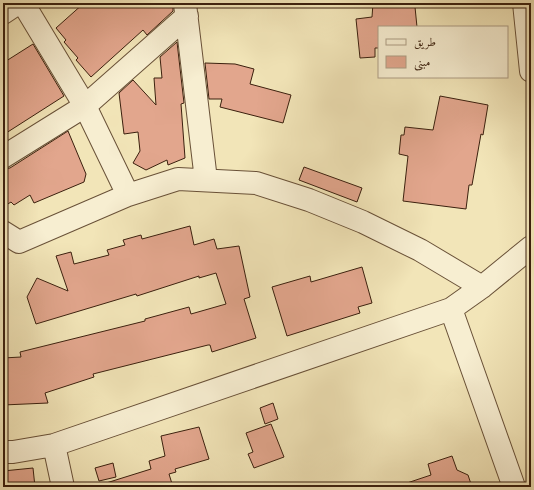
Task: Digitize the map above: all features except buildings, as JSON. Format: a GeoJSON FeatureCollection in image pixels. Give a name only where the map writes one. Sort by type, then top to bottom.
{"type":"FeatureCollection","features":[{"type":"Feature","properties":{"kind":"street"},"geometry":{"type":"LineString","coordinates":[[3,13],[18,3]]}},
{"type":"Feature","properties":{"kind":"street"},"geometry":{"type":"LineString","coordinates":[[23,3],[85,106],[128,195]]}},
{"type":"Feature","properties":{"kind":"street"},"geometry":{"type":"LineString","coordinates":[[524,3],[531,71]]}},
{"type":"Feature","properties":{"kind":"street"},"geometry":{"type":"LineString","coordinates":[[3,156],[85,106],[186,10]]}},
{"type":"Feature","properties":{"kind":"street"},"geometry":{"type":"LineString","coordinates":[[186,10],[206,180]]}},
{"type":"Feature","properties":{"kind":"street"},"geometry":{"type":"LineString","coordinates":[[3,232],[19,242],[128,195],[178,179],[256,183],[309,200],[363,222],[420,250],[482,287]]}},
{"type":"Feature","properties":{"kind":"street"},"geometry":{"type":"LineString","coordinates":[[3,452],[54,446],[451,309],[482,287],[531,247]]}},
{"type":"Feature","properties":{"kind":"street"},"geometry":{"type":"LineString","coordinates":[[451,309],[514,487]]}},
{"type":"Feature","properties":{"kind":"street"},"geometry":{"type":"LineString","coordinates":[[54,446],[63,487]]}}]}
